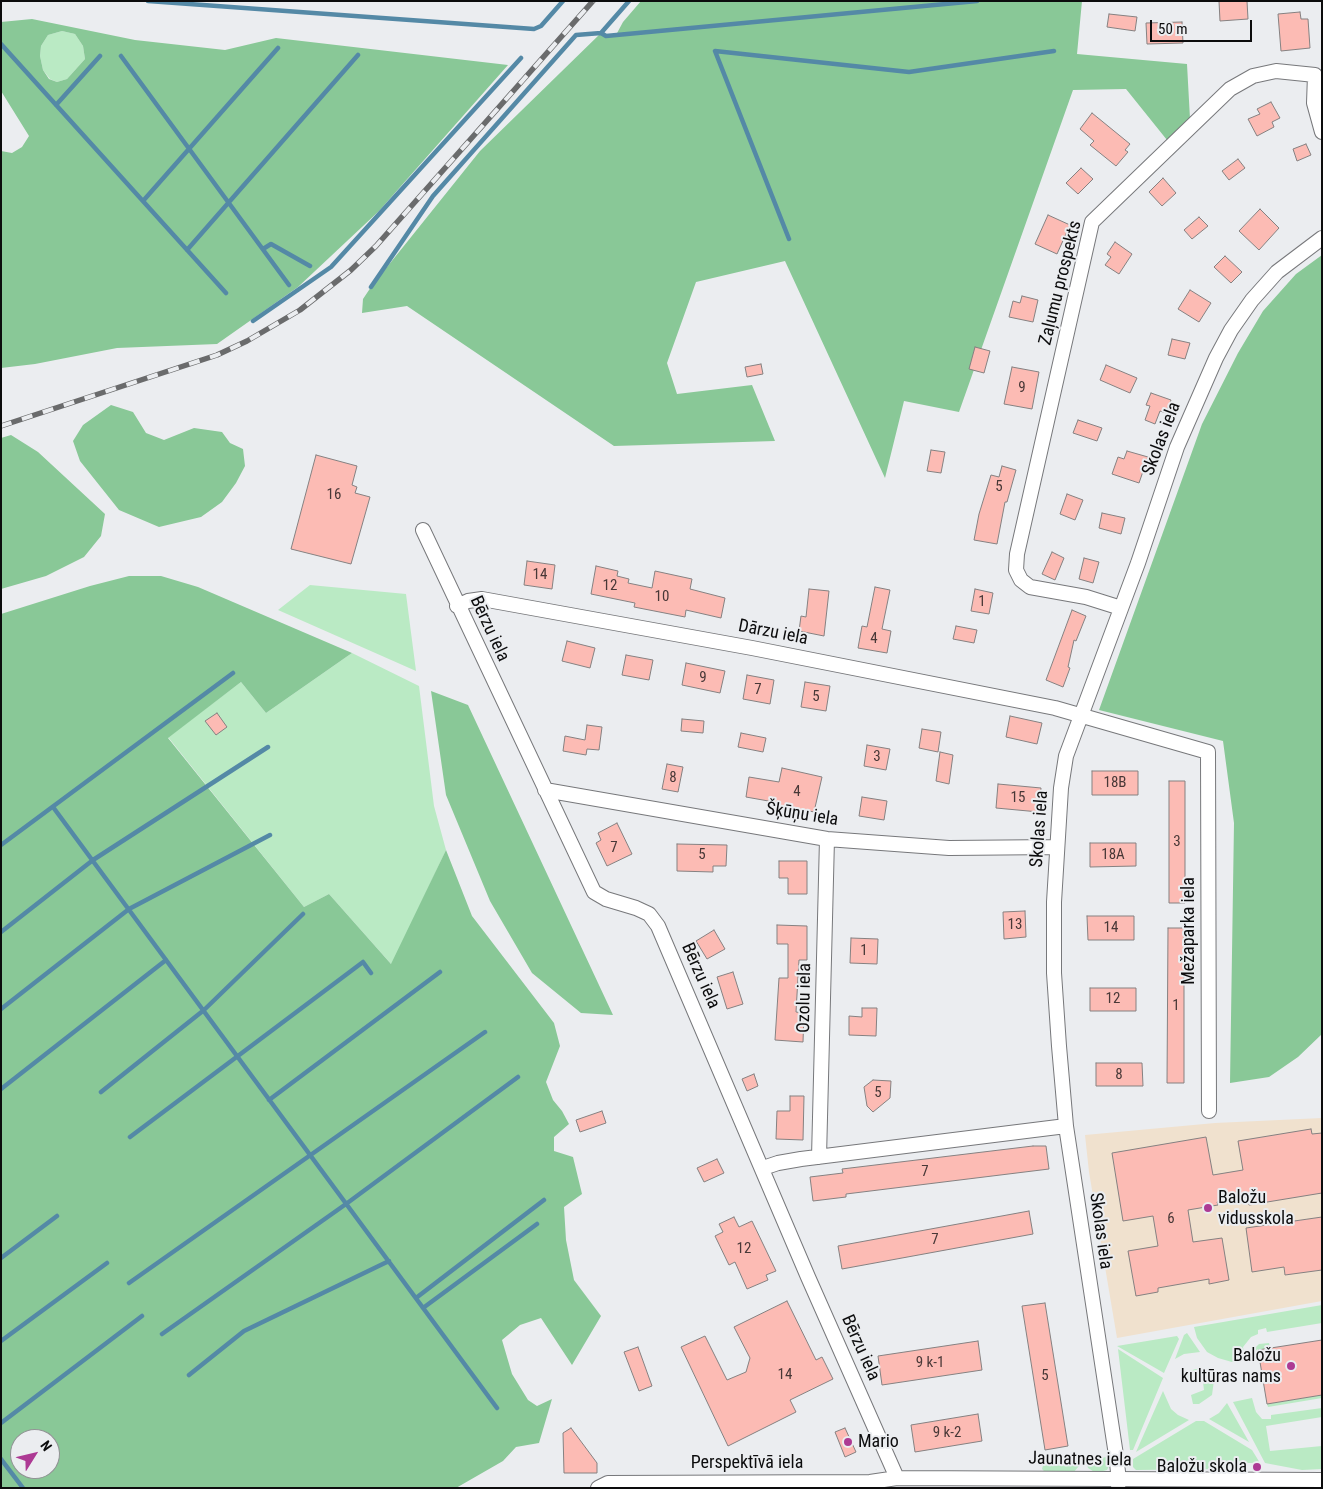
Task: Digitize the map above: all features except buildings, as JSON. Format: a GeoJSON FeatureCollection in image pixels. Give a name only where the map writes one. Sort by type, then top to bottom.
{"type":"FeatureCollection","features":[{"type":"Feature","properties":{"kind":"street","name":"Zaļumu prospekts"},"geometry":{"type":"LineString","coordinates":[[1120,608],[1086,597],[1030,587],[1021,580],[1016,570],[1017,554],[1092,222],[1230,89],[1253,76],[1276,71],[1319,74],[1314,102],[1322,132]]}},
{"type":"Feature","properties":{"kind":"street","name":"Skolas iela"},"geometry":{"type":"LineString","coordinates":[[1118,1484],[1066,1126],[1054,973],[1054,902],[1057,847],[1061,788],[1066,756],[1141,555],[1177,447],[1216,358],[1231,330],[1252,300],[1277,272],[1322,238]]}},
{"type":"Feature","properties":{"kind":"street","name":"Bērzu iela"},"geometry":{"type":"LineString","coordinates":[[423,530],[457,606],[594,892],[606,899],[649,914],[658,926],[808,1277],[897,1478]]}},
{"type":"Feature","properties":{"kind":"street","name":"Dārzu iela"},"geometry":{"type":"LineString","coordinates":[[457,606],[468,601],[482,599],[752,648],[1081,715],[1208,752]]}},
{"type":"Feature","properties":{"kind":"street","name":"Mežaparka iela"},"geometry":{"type":"LineString","coordinates":[[1208,752],[1209,1111]]}},
{"type":"Feature","properties":{"kind":"street","name":"Šķūņu iela"},"geometry":{"type":"LineString","coordinates":[[545,790],[827,839],[949,848],[1057,847]]}},
{"type":"Feature","properties":{"kind":"street","name":"Ozolu iela"},"geometry":{"type":"LineString","coordinates":[[819,1157],[827,839]]}},
{"type":"Feature","properties":{"kind":"street"},"geometry":{"type":"LineString","coordinates":[[763,1168],[778,1163],[819,1157],[1066,1126]]}},
{"type":"Feature","properties":{"kind":"street","name":"Jaunatnes iela"},"geometry":{"type":"LineString","coordinates":[[897,1478],[1118,1484],[1267,1484],[1322,1480]]}},
{"type":"Feature","properties":{"kind":"street","name":"Perspektīvā iela"},"geometry":{"type":"LineString","coordinates":[[598,1488],[608,1483],[870,1482],[897,1478]]}},
{"type":"Feature","properties":{"kind":"shaded area","name":"Baložu vidusskola"},"geometry":{"type":"Polygon","coordinates":[[[1322,1118],[1322,1301],[1117,1338],[1089,1172],[1085,1135],[1215,1123],[1322,1118]]]}},
{"type":"Feature","properties":{"kind":"green space"},"geometry":{"type":"Polygon","coordinates":[[[641,1],[1082,1],[1077,54],[1187,64],[1190,119],[1167,140],[1126,89],[1073,90],[959,412],[904,401],[885,478],[785,261],[696,282],[667,363],[677,394],[752,385],[775,441],[614,446],[407,306],[362,313],[363,299],[371,287],[480,151],[601,33],[606,36],[616,35],[623,22],[641,1]]]}},
{"type":"Feature","properties":{"kind":"green space"},"geometry":{"type":"Polygon","coordinates":[[[32,19],[135,40],[225,50],[276,38],[508,65],[379,211],[298,287],[217,344],[117,348],[35,364],[1,368],[1,151],[12,153],[22,147],[29,136],[1,91],[1,22],[32,19]],[[62,31],[48,35],[41,46],[40,56],[43,70],[49,79],[57,82],[67,79],[85,59],[83,46],[75,34],[62,31]]]}},
{"type":"Feature","properties":{"kind":"green space"},"geometry":{"type":"Polygon","coordinates":[[[62,31],[75,34],[83,46],[85,59],[67,79],[57,82],[50,79],[43,70],[40,56],[41,46],[48,35],[62,31]]]}},
{"type":"Feature","properties":{"kind":"green space"},"geometry":{"type":"Polygon","coordinates":[[[1322,255],[1322,1034],[1298,1057],[1269,1077],[1230,1083],[1234,823],[1223,741],[1099,710],[1202,424],[1238,353],[1263,311],[1296,274],[1322,255]]]}},
{"type":"Feature","properties":{"kind":"green space"},"geometry":{"type":"Polygon","coordinates":[[[111,405],[133,412],[146,433],[164,440],[194,428],[222,432],[230,443],[243,449],[245,466],[236,483],[222,502],[201,517],[159,527],[119,510],[80,461],[73,441],[83,425],[111,405]]]}},
{"type":"Feature","properties":{"kind":"green space"},"geometry":{"type":"Polygon","coordinates":[[[11,435],[38,452],[105,514],[101,536],[84,557],[46,576],[1,589],[1,438],[11,435]]]}},
{"type":"Feature","properties":{"kind":"green space"},"geometry":{"type":"Polygon","coordinates":[[[129,576],[161,576],[198,587],[352,653],[266,713],[241,682],[168,738],[304,907],[329,894],[391,964],[446,850],[472,916],[554,1023],[560,1046],[546,1082],[553,1100],[569,1124],[554,1137],[554,1151],[573,1157],[582,1194],[564,1207],[566,1240],[574,1280],[601,1316],[572,1365],[541,1318],[520,1325],[502,1340],[512,1374],[528,1400],[537,1406],[552,1399],[539,1443],[516,1447],[503,1461],[456,1488],[1,1488],[1,614],[90,586],[129,576]]]}},
{"type":"Feature","properties":{"kind":"green space"},"geometry":{"type":"Polygon","coordinates":[[[310,585],[406,594],[416,671],[278,610],[310,585]]]}},
{"type":"Feature","properties":{"kind":"green space"},"geometry":{"type":"Polygon","coordinates":[[[352,653],[419,686],[434,806],[446,850],[392,965],[329,894],[304,907],[168,737],[241,682],[266,713],[352,653]]]}},
{"type":"Feature","properties":{"kind":"green space"},"geometry":{"type":"Polygon","coordinates":[[[431,691],[468,705],[613,1015],[581,1013],[532,973],[490,901],[446,795],[431,691]]]}},
{"type":"Feature","properties":{"kind":"green space"},"geometry":{"type":"Polygon","coordinates":[[[1322,1305],[1322,1323],[1267,1332],[1266,1328],[1258,1330],[1258,1334],[1251,1337],[1243,1347],[1245,1360],[1232,1362],[1207,1352],[1197,1338],[1194,1327],[1322,1305]]]}},
{"type":"Feature","properties":{"kind":"green space"},"geometry":{"type":"Polygon","coordinates":[[[1187,1333],[1200,1352],[1184,1354],[1175,1359],[1184,1335],[1187,1333]]]}},
{"type":"Feature","properties":{"kind":"green space"},"geometry":{"type":"Polygon","coordinates":[[[1177,1336],[1179,1339],[1164,1373],[1117,1346],[1177,1336]]]}},
{"type":"Feature","properties":{"kind":"green space"},"geometry":{"type":"Polygon","coordinates":[[[1269,1343],[1270,1348],[1259,1350],[1260,1359],[1256,1359],[1255,1348],[1259,1344],[1269,1343]]]}},
{"type":"Feature","properties":{"kind":"green space"},"geometry":{"type":"Polygon","coordinates":[[[1118,1349],[1163,1378],[1133,1450],[1130,1450],[1118,1349]]]}},
{"type":"Feature","properties":{"kind":"green space"},"geometry":{"type":"Polygon","coordinates":[[[1196,1369],[1209,1374],[1214,1380],[1212,1395],[1199,1404],[1193,1404],[1191,1395],[1204,1390],[1203,1382],[1199,1380],[1190,1381],[1185,1376],[1186,1372],[1196,1369]]]}},
{"type":"Feature","properties":{"kind":"green space"},"geometry":{"type":"Polygon","coordinates":[[[1163,1391],[1171,1409],[1189,1420],[1136,1452],[1163,1391]]]}},
{"type":"Feature","properties":{"kind":"green space"},"geometry":{"type":"Polygon","coordinates":[[[1322,1395],[1322,1398],[1268,1407],[1267,1404],[1322,1395]]]}},
{"type":"Feature","properties":{"kind":"green space"},"geometry":{"type":"Polygon","coordinates":[[[1252,1398],[1256,1412],[1262,1419],[1271,1419],[1271,1415],[1322,1408],[1322,1417],[1266,1426],[1270,1451],[1322,1446],[1322,1469],[1302,1470],[1265,1463],[1233,1402],[1252,1398]]]}},
{"type":"Feature","properties":{"kind":"green space"},"geometry":{"type":"Polygon","coordinates":[[[1227,1403],[1249,1442],[1209,1419],[1219,1413],[1227,1403]]]}},
{"type":"Feature","properties":{"kind":"green space"},"geometry":{"type":"Polygon","coordinates":[[[1196,1421],[1204,1421],[1252,1450],[1260,1463],[1239,1463],[1218,1469],[1136,1470],[1133,1467],[1133,1459],[1196,1421]]]}},
{"type":"Feature","properties":{"kind":"green space"},"geometry":{"type":"Polygon","coordinates":[[[1107,1457],[1111,1462],[1107,1470],[1096,1473],[1088,1468],[1086,1460],[1107,1457]]]}},
{"type":"Feature","properties":{"kind":"green space"},"geometry":{"type":"Polygon","coordinates":[[[1078,1461],[1079,1466],[1073,1473],[1045,1472],[1042,1469],[1044,1462],[1078,1461]]]}},
{"type":"Feature","properties":{"kind":"waterway"},"geometry":{"type":"LineString","coordinates":[[148,1],[534,29],[541,26],[563,1]]}},
{"type":"Feature","properties":{"kind":"waterway"},"geometry":{"type":"LineString","coordinates":[[371,287],[433,196],[576,35],[601,33],[629,1]]}},
{"type":"Feature","properties":{"kind":"waterway"},"geometry":{"type":"LineString","coordinates":[[601,33],[606,36],[977,1]]}},
{"type":"Feature","properties":{"kind":"waterway"},"geometry":{"type":"LineString","coordinates":[[1,44],[226,293]]}},
{"type":"Feature","properties":{"kind":"waterway"},"geometry":{"type":"LineString","coordinates":[[143,201],[278,48]]}},
{"type":"Feature","properties":{"kind":"waterway"},"geometry":{"type":"LineString","coordinates":[[789,239],[715,51],[909,72],[1054,51]]}},
{"type":"Feature","properties":{"kind":"waterway"},"geometry":{"type":"LineString","coordinates":[[187,250],[358,55]]}},
{"type":"Feature","properties":{"kind":"waterway"},"geometry":{"type":"LineString","coordinates":[[56,105],[100,56]]}},
{"type":"Feature","properties":{"kind":"waterway"},"geometry":{"type":"LineString","coordinates":[[121,56],[289,285]]}},
{"type":"Feature","properties":{"kind":"waterway"},"geometry":{"type":"LineString","coordinates":[[253,321],[331,267],[521,58]]}},
{"type":"Feature","properties":{"kind":"waterway"},"geometry":{"type":"LineString","coordinates":[[263,249],[271,244],[310,266]]}},
{"type":"Feature","properties":{"kind":"waterway"},"geometry":{"type":"LineString","coordinates":[[1,845],[233,673]]}},
{"type":"Feature","properties":{"kind":"waterway"},"geometry":{"type":"LineString","coordinates":[[1,932],[93,860],[268,747]]}},
{"type":"Feature","properties":{"kind":"waterway"},"geometry":{"type":"LineString","coordinates":[[53,807],[497,1408]]}},
{"type":"Feature","properties":{"kind":"waterway"},"geometry":{"type":"LineString","coordinates":[[1,1009],[129,909],[270,835]]}},
{"type":"Feature","properties":{"kind":"waterway"},"geometry":{"type":"LineString","coordinates":[[101,1092],[204,1010],[303,914]]}},
{"type":"Feature","properties":{"kind":"waterway"},"geometry":{"type":"LineString","coordinates":[[1,1089],[166,960]]}},
{"type":"Feature","properties":{"kind":"waterway"},"geometry":{"type":"LineString","coordinates":[[130,1137],[363,962],[371,973]]}},
{"type":"Feature","properties":{"kind":"waterway"},"geometry":{"type":"LineString","coordinates":[[269,1100],[440,972]]}},
{"type":"Feature","properties":{"kind":"waterway"},"geometry":{"type":"LineString","coordinates":[[129,1283],[485,1032]]}},
{"type":"Feature","properties":{"kind":"waterway"},"geometry":{"type":"LineString","coordinates":[[162,1334],[346,1204],[518,1077]]}},
{"type":"Feature","properties":{"kind":"waterway"},"geometry":{"type":"LineString","coordinates":[[416,1298],[544,1200]]}},
{"type":"Feature","properties":{"kind":"waterway"},"geometry":{"type":"LineString","coordinates":[[1,1258],[57,1216]]}},
{"type":"Feature","properties":{"kind":"waterway"},"geometry":{"type":"LineString","coordinates":[[423,1308],[537,1224]]}},
{"type":"Feature","properties":{"kind":"waterway"},"geometry":{"type":"LineString","coordinates":[[189,1375],[244,1331],[389,1261]]}},
{"type":"Feature","properties":{"kind":"waterway"},"geometry":{"type":"LineString","coordinates":[[1,1341],[107,1263]]}},
{"type":"Feature","properties":{"kind":"waterway"},"geometry":{"type":"LineString","coordinates":[[1,1423],[142,1316]]}},
{"type":"Feature","properties":{"kind":"waterway"},"geometry":{"type":"LineString","coordinates":[[1,1459],[23,1488]]}},
{"type":"Feature","properties":{"kind":"railway"},"geometry":{"type":"LineString","coordinates":[[1,426],[217,355],[247,341],[300,310],[351,270],[376,246],[593,1]]}},
{"type":"Feature","properties":{"kind":"place","name":"Baložu vidusskola"},"geometry":{"type":"Point","coordinates":[1208,1208]}},
{"type":"Feature","properties":{"kind":"place","name":"Baložu kultūras nams"},"geometry":{"type":"Point","coordinates":[1291,1366]}},
{"type":"Feature","properties":{"kind":"place","name":"Mario"},"geometry":{"type":"Point","coordinates":[848,1442]}},
{"type":"Feature","properties":{"kind":"place","name":"Baložu skola"},"geometry":{"type":"Point","coordinates":[1257,1467]}}]}
